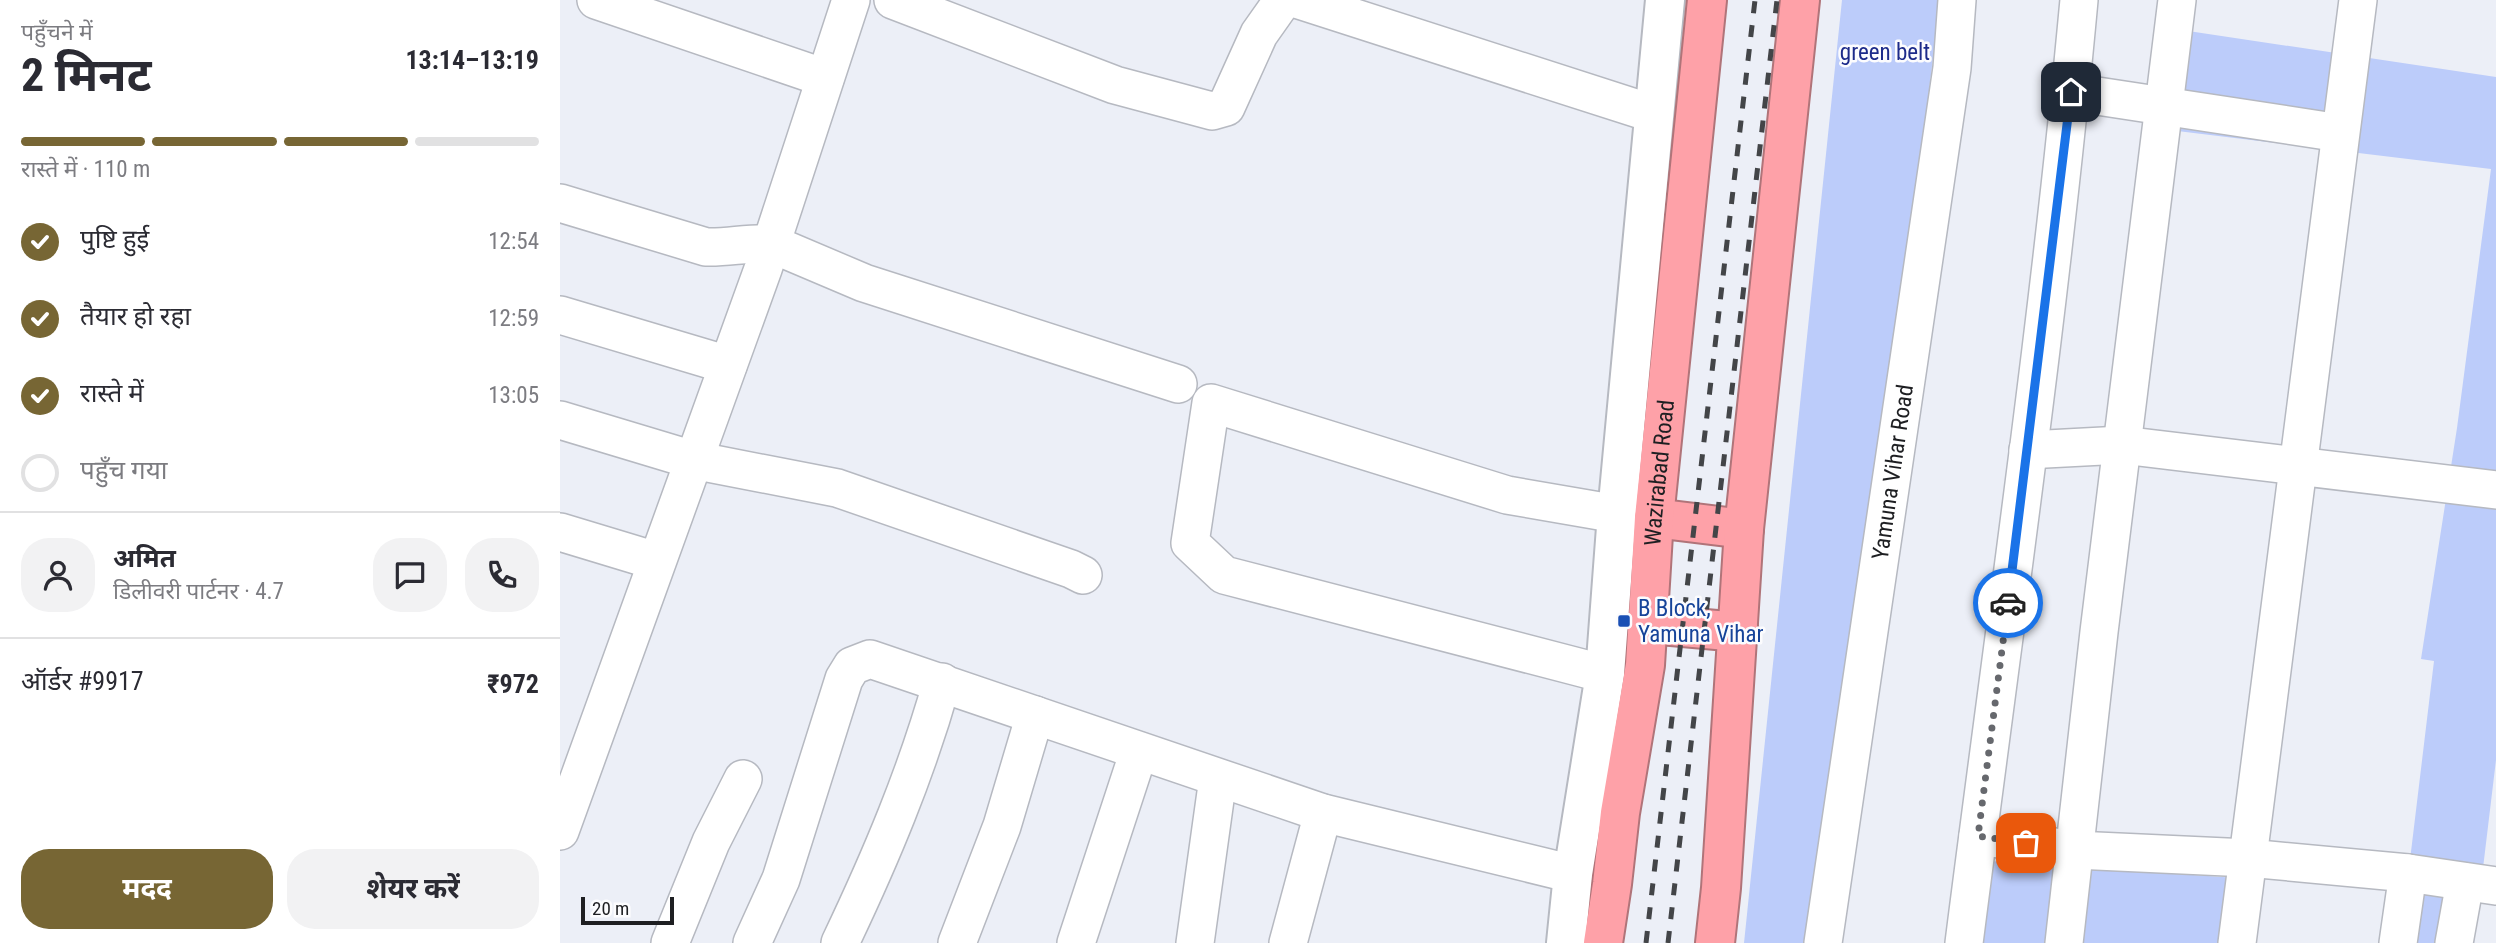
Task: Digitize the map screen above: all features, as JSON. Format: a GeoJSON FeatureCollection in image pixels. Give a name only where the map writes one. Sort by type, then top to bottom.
{"type":"FeatureCollection","features":[{"type":"Feature","properties":{"kind":"highway","name":"Wazirabad Road"},"geometry":{"type":"LineString","coordinates":[[1603,943],[1649,624],[1654,518],[1707,0]]}},
{"type":"Feature","properties":{"kind":"highway"},"geometry":{"type":"LineString","coordinates":[[1715,943],[1739,632],[1744,529],[1800,0]]}},
{"type":"Feature","properties":{"kind":"highway"},"geometry":{"type":"LineString","coordinates":[[1654,518],[1744,529]]}},
{"type":"Feature","properties":{"kind":"highway"},"geometry":{"type":"LineString","coordinates":[[1649,624],[1739,632]]}},
{"type":"Feature","properties":{"kind":"street"},"geometry":{"type":"LineString","coordinates":[[596,0],[825,78]]}},
{"type":"Feature","properties":{"kind":"street"},"geometry":{"type":"LineString","coordinates":[[560,831],[571,765],[656,561],[728,365],[772,244],[851,0]]}},
{"type":"Feature","properties":{"kind":"street"},"geometry":{"type":"LineString","coordinates":[[892,0],[1115,85],[1212,111],[1226,107],[1259,34],[1283,0]]}},
{"type":"Feature","properties":{"kind":"street"},"geometry":{"type":"LineString","coordinates":[[1299,0],[1654,114]]}},
{"type":"Feature","properties":{"kind":"street"},"geometry":{"type":"LineString","coordinates":[[1566,943],[1573,874],[1605,674],[1617,514],[1665,0]]}},
{"type":"Feature","properties":{"kind":"street","name":"Yamuna Vihar Road"},"geometry":{"type":"LineString","coordinates":[[1823,943],[1950,82],[1957,0]]}},
{"type":"Feature","properties":{"kind":"street"},"geometry":{"type":"LineString","coordinates":[[1964,943],[2028,450],[2080,0]]}},
{"type":"Feature","properties":{"kind":"street"},"geometry":{"type":"LineString","coordinates":[[2064,943],[2177,0]]}},
{"type":"Feature","properties":{"kind":"street"},"geometry":{"type":"LineString","coordinates":[[2236,943],[2358,0]]}},
{"type":"Feature","properties":{"kind":"street"},"geometry":{"type":"LineString","coordinates":[[2071,92],[2340,132]]}},
{"type":"Feature","properties":{"kind":"street"},"geometry":{"type":"LineString","coordinates":[[560,203],[706,247],[772,244],[864,282],[1178,384]]}},
{"type":"Feature","properties":{"kind":"street"},"geometry":{"type":"LineString","coordinates":[[560,315],[728,365]]}},
{"type":"Feature","properties":{"kind":"street"},"geometry":{"type":"LineString","coordinates":[[1605,674],[1224,575],[1190,543],[1211,403],[1507,495],[1617,514]]}},
{"type":"Feature","properties":{"kind":"street"},"geometry":{"type":"LineString","coordinates":[[560,420],[693,460],[837,488],[1083,575]]}},
{"type":"Feature","properties":{"kind":"street"},"geometry":{"type":"LineString","coordinates":[[2028,450],[2122,445],[2496,490]]}},
{"type":"Feature","properties":{"kind":"street"},"geometry":{"type":"LineString","coordinates":[[560,532],[656,561]]}},
{"type":"Feature","properties":{"kind":"street"},"geometry":{"type":"LineString","coordinates":[[752,943],[780,879],[844,679],[852,666],[870,659],[1323,813],[1573,874]]}},
{"type":"Feature","properties":{"kind":"street"},"geometry":{"type":"LineString","coordinates":[[840,943],[885,847],[930,724],[942,682]]}},
{"type":"Feature","properties":{"kind":"street"},"geometry":{"type":"LineString","coordinates":[[957,943],[1002,826],[1035,715]]}},
{"type":"Feature","properties":{"kind":"street"},"geometry":{"type":"LineString","coordinates":[[1076,943],[1139,751]]}},
{"type":"Feature","properties":{"kind":"street"},"geometry":{"type":"LineString","coordinates":[[1195,943],[1219,778]]}},
{"type":"Feature","properties":{"kind":"street"},"geometry":{"type":"LineString","coordinates":[[670,943],[711,842],[743,779]]}},
{"type":"Feature","properties":{"kind":"street"},"geometry":{"type":"LineString","coordinates":[[1288,943],[1323,813]]}},
{"type":"Feature","properties":{"kind":"street"},"geometry":{"type":"LineString","coordinates":[[1978,836],[2075,850],[2248,858],[2408,873],[2480,884],[2454,943]]}},
{"type":"Feature","properties":{"kind":"street"},"geometry":{"type":"LineString","coordinates":[[2398,943],[2408,873]]}},
{"type":"Feature","properties":{"kind":"green space","name":"green belt"},"geometry":{"type":"Polygon","coordinates":[[[1842,0],[1940,0],[1826,943],[1744,943],[1842,0]]]}},
{"type":"Feature","properties":{"kind":"green space"},"geometry":{"type":"Polygon","coordinates":[[[2175,29],[2496,77],[2496,760],[2474,943],[2400,943],[2434,661],[2421,659],[2457,428],[2491,169],[2161,129],[2175,29]]]}},
{"type":"Feature","properties":{"kind":"green space"},"geometry":{"type":"Polygon","coordinates":[[[1990,861],[2237,878],[2229,943],[1975,943],[1990,861]]]}},
{"type":"Feature","properties":{"kind":"railway"},"geometry":{"type":"LineString","coordinates":[[1646,943],[1755,0]]}},
{"type":"Feature","properties":{"kind":"railway"},"geometry":{"type":"LineString","coordinates":[[1668,943],[1777,0]]}},
{"type":"Feature","properties":{"kind":"way so far"},"geometry":{"type":"LineString","coordinates":[[2008,603],[1978,836],[2026,843]]}},
{"type":"Feature","properties":{"kind":"place","name":"B Block, Yamuna Vihar"},"geometry":{"type":"Point","coordinates":[1624,621]}},
{"type":"Feature","properties":{"kind":"route"},"geometry":{"type":"LineString","coordinates":[[2008,603],[2071,92]]}}]}
